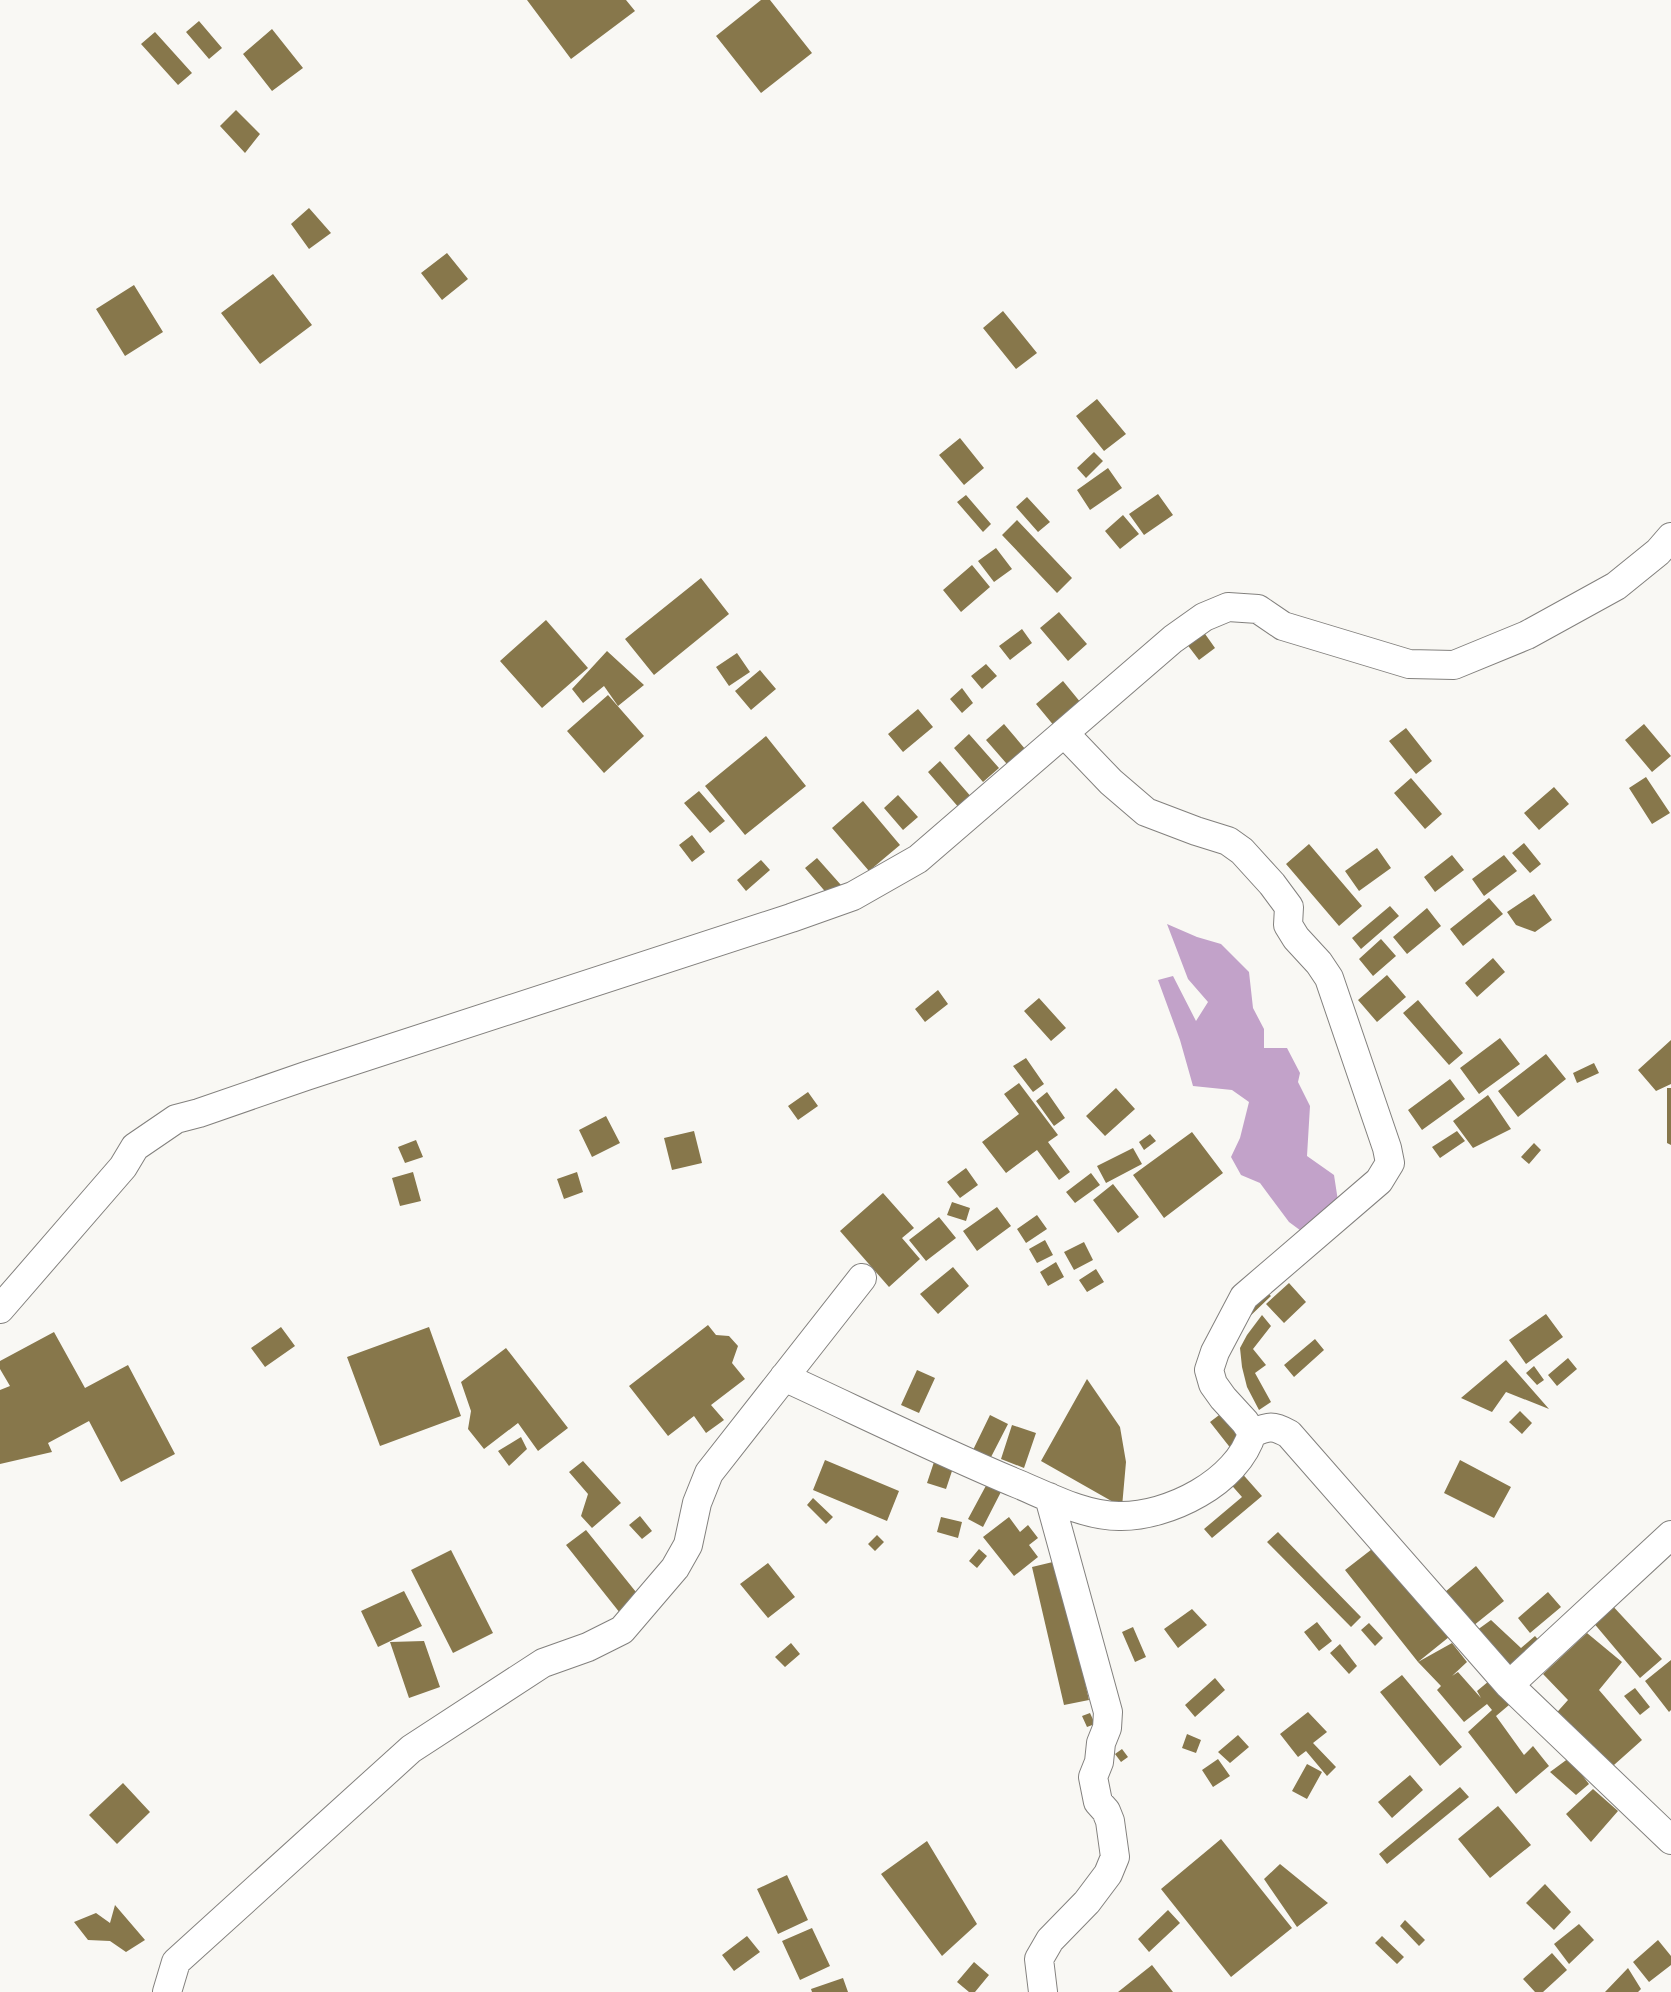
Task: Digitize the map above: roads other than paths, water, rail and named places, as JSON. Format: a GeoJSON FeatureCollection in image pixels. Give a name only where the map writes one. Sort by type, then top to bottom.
{"type":"FeatureCollection","features":[{"type":"Feature","properties":{"kind":"street"},"geometry":{"type":"LineString","coordinates":[[0,1309],[123,1167],[135,1147],[176,1119],[853,896],[918,859],[1173,639],[1204,617],[1228,607],[1258,609],[1283,626],[1409,664],[1454,665],[1527,635],[1616,586],[1658,552],[1671,537]]}},
{"type":"Feature","properties":{"kind":"street"},"geometry":{"type":"LineString","coordinates":[[1064,733],[1111,782],[1146,812],[1228,841],[1242,851],[1272,884],[1289,907],[1288,925],[1296,938],[1319,963],[1329,978],[1387,1148],[1390,1163],[1379,1181],[1244,1297],[1215,1352],[1209,1370],[1213,1384],[1252,1433]]}},
{"type":"Feature","properties":{"kind":"street"},"geometry":{"type":"LineString","coordinates":[[168,1992],[176,1962],[411,1749],[543,1663],[588,1647],[622,1630],[676,1568],[688,1545],[697,1503],[709,1473],[862,1278]]}},
{"type":"Feature","properties":{"kind":"street"},"geometry":{"type":"LineString","coordinates":[[784,1377],[976,1466],[1049,1497],[1088,1511],[1119,1516],[1149,1514],[1194,1496],[1220,1479],[1243,1455],[1252,1433],[1268,1427],[1279,1429],[1289,1434],[1508,1685],[1671,1840]]}},
{"type":"Feature","properties":{"kind":"street"},"geometry":{"type":"LineString","coordinates":[[1043,1992],[1039,1960],[1050,1940],[1087,1902],[1102,1881],[1115,1857],[1110,1821],[1106,1811],[1098,1802],[1092,1776],[1099,1762],[1101,1743],[1107,1728],[1108,1712],[1049,1497]]}},
{"type":"Feature","properties":{"kind":"street"},"geometry":{"type":"LineString","coordinates":[[1508,1685],[1671,1535]]}}]}
